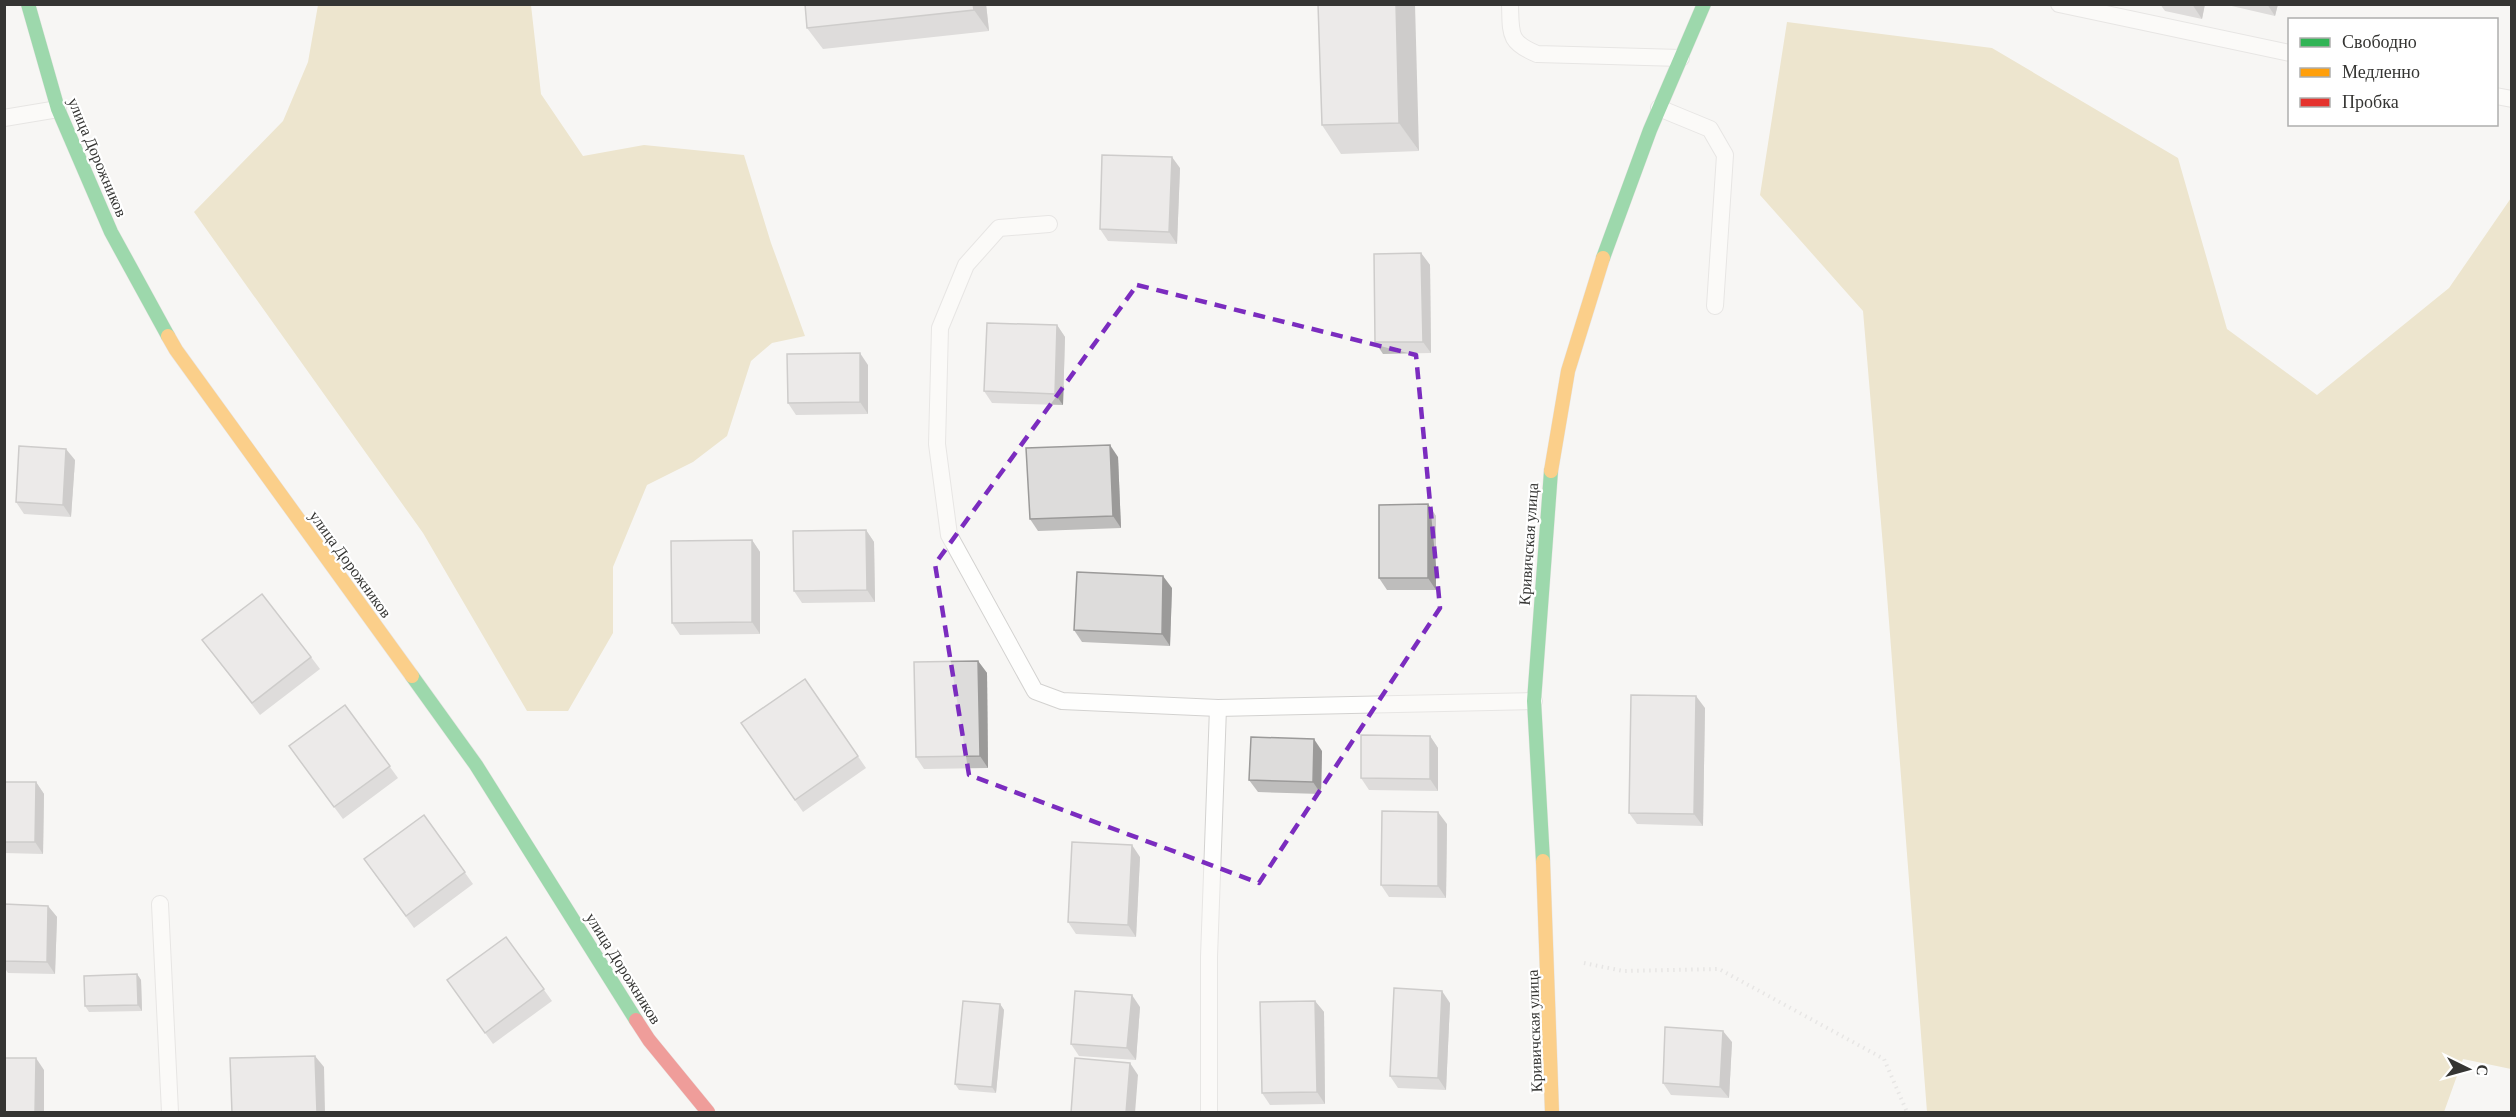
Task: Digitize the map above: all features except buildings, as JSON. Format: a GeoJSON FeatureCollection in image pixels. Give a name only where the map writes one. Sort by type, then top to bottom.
{"type":"FeatureCollection","features":[{"type":"Feature","properties":{"kind":"street","name":"улица Дорожников"},"geometry":{"type":"LineString","coordinates":[[28,4],[58,109],[111,232],[176,350],[476,765],[649,1040],[708,1113]]}},
{"type":"Feature","properties":{"kind":"street","name":"Кривичская улица"},"geometry":{"type":"LineString","coordinates":[[1552,1113],[1548,955],[1534,701],[1547,501],[1554,447],[1568,371],[1593,286],[1659,108],[1704,4]]}},
{"type":"Feature","properties":{"kind":"lane"},"geometry":{"type":"LineString","coordinates":[[1510,4],[1511,34],[1520,46],[1537,54],[1681,58]]}},
{"type":"Feature","properties":{"kind":"lane"},"geometry":{"type":"LineString","coordinates":[[2059,4],[2288,52]]}},
{"type":"Feature","properties":{"kind":"lane"},"geometry":{"type":"LineString","coordinates":[[1659,108],[1710,129],[1725,155],[1715,306]]}},
{"type":"Feature","properties":{"kind":"lane"},"geometry":{"type":"LineString","coordinates":[[4,118],[58,109]]}},
{"type":"Feature","properties":{"kind":"lane"},"geometry":{"type":"LineString","coordinates":[[1049,224],[999,228],[966,266],[940,328],[937,444],[949,535],[1035,691],[1062,701],[1218,708],[1534,701]]}},
{"type":"Feature","properties":{"kind":"lane"},"geometry":{"type":"LineString","coordinates":[[1209,1113],[1209,957],[1218,708]]}},
{"type":"Feature","properties":{"kind":"lane"},"geometry":{"type":"LineString","coordinates":[[160,904],[170,1113]]}},
{"type":"Feature","properties":{"kind":"path"},"geometry":{"type":"LineString","coordinates":[[1548,955],[1623,971],[1719,969],[1884,1059],[1907,1113]]}},
{"type":"Feature","properties":{"kind":"highlighted area"},"geometry":{"type":"Polygon","coordinates":[[[1137,285],[1416,355],[1440,608],[1259,883],[969,775],[935,564],[1137,285]]]}},
{"type":"Feature","properties":{"kind":"shaded area"},"geometry":{"type":"Polygon","coordinates":[[[318,5],[531,5],[541,94],[583,156],[644,145],[744,155],[771,243],[805,336],[772,343],[751,361],[727,436],[693,462],[647,485],[613,567],[613,633],[568,711],[527,711],[423,533],[194,212],[283,121],[308,62],[318,5]]]}},
{"type":"Feature","properties":{"kind":"shaded area"},"geometry":{"type":"Polygon","coordinates":[[[1787,22],[1992,48],[2178,158],[2227,329],[2317,395],[2449,288],[2511,198],[2511,1069],[2463,1059],[2444,1112],[1927,1112],[1863,311],[1760,195],[1787,22]]]}},
{"type":"Feature","properties":{"kind":"traffic: fast"},"geometry":{"type":"LineString","coordinates":[[28,4],[58,109],[111,232],[168,336]]}},
{"type":"Feature","properties":{"kind":"traffic: fast"},"geometry":{"type":"LineString","coordinates":[[1603,258],[1650,130],[1704,4]]}},
{"type":"Feature","properties":{"kind":"traffic: fast"},"geometry":{"type":"LineString","coordinates":[[1543,861],[1534,701],[1551,471]]}},
{"type":"Feature","properties":{"kind":"traffic: fast"},"geometry":{"type":"LineString","coordinates":[[412,676],[476,765],[636,1020]]}},
{"type":"Feature","properties":{"kind":"traffic: slow"},"geometry":{"type":"LineString","coordinates":[[1551,471],[1568,371],[1603,258]]}},
{"type":"Feature","properties":{"kind":"traffic: slow"},"geometry":{"type":"LineString","coordinates":[[168,336],[412,676]]}},
{"type":"Feature","properties":{"kind":"traffic: slow"},"geometry":{"type":"LineString","coordinates":[[1543,861],[1552,1112]]}},
{"type":"Feature","properties":{"kind":"traffic: jam"},"geometry":{"type":"LineString","coordinates":[[636,1020],[649,1040],[708,1112]]}}]}
